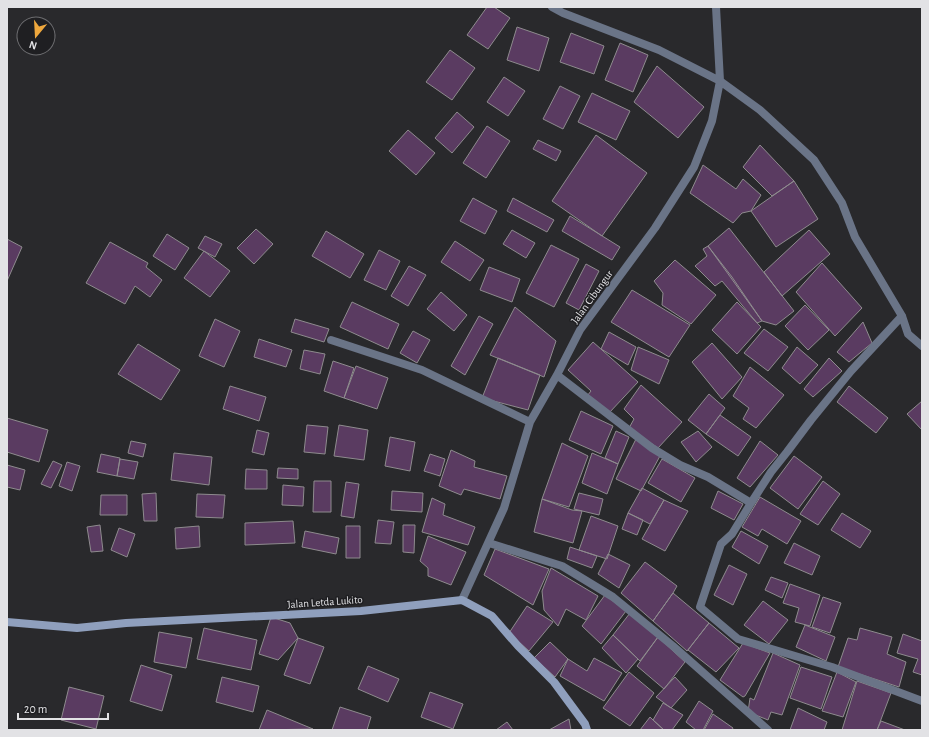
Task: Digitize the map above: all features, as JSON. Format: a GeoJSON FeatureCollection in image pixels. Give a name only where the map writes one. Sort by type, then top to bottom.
{"type":"FeatureCollection","features":[{"type":"Feature","properties":{"kind":"street"},"geometry":{"type":"LineString","coordinates":[[552,7],[563,13],[659,50],[720,81],[760,110],[814,160],[842,203],[855,237],[902,316],[908,334],[922,346]]}},
{"type":"Feature","properties":{"kind":"street","name":"Jalan Cibungur"},"geometry":{"type":"LineString","coordinates":[[462,600],[504,508],[530,422],[557,375],[580,330],[655,228],[694,167],[712,121],[720,81],[716,7]]}},
{"type":"Feature","properties":{"kind":"street"},"geometry":{"type":"LineString","coordinates":[[902,316],[851,371],[811,420],[788,452],[771,472],[732,534],[721,544],[700,608],[738,639],[832,667],[922,701]]}},
{"type":"Feature","properties":{"kind":"street"},"geometry":{"type":"LineString","coordinates":[[331,340],[422,370],[530,422]]}},
{"type":"Feature","properties":{"kind":"street"},"geometry":{"type":"LineString","coordinates":[[557,375],[652,448],[680,465],[708,477],[751,503]]}},
{"type":"Feature","properties":{"kind":"street"},"geometry":{"type":"LineString","coordinates":[[489,543],[562,566],[613,597],[673,646],[768,730]]}},
{"type":"Feature","properties":{"kind":"street"},"geometry":{"type":"LineString","coordinates":[[462,600],[492,616],[518,646],[554,682],[585,724],[587,730]]}},
{"type":"Feature","properties":{"kind":"street","name":"Jalan Letda Lukito"},"geometry":{"type":"LineString","coordinates":[[7,622],[78,628],[126,623],[361,611],[462,600]]}},
{"type":"Feature","properties":{"kind":"building"},"geometry":{"type":"Polygon","coordinates":[[[487,7],[494,7],[510,18],[488,49],[467,35],[487,7]]]}},
{"type":"Feature","properties":{"kind":"building"},"geometry":{"type":"Polygon","coordinates":[[[517,27],[549,38],[539,71],[507,60],[517,27]]]}},
{"type":"Feature","properties":{"kind":"building"},"geometry":{"type":"Polygon","coordinates":[[[571,33],[604,46],[594,74],[560,62],[571,33]]]}},
{"type":"Feature","properties":{"kind":"building"},"geometry":{"type":"Polygon","coordinates":[[[620,43],[648,55],[633,92],[605,80],[620,43]]]}},
{"type":"Feature","properties":{"kind":"building"},"geometry":{"type":"Polygon","coordinates":[[[450,50],[475,68],[452,100],[426,82],[450,50]]]}},
{"type":"Feature","properties":{"kind":"building"},"geometry":{"type":"Polygon","coordinates":[[[657,66],[704,107],[678,138],[634,102],[657,66]]]}},
{"type":"Feature","properties":{"kind":"building"},"geometry":{"type":"Polygon","coordinates":[[[504,77],[525,91],[508,116],[487,102],[504,77]]]}},
{"type":"Feature","properties":{"kind":"building"},"geometry":{"type":"Polygon","coordinates":[[[560,86],[580,96],[563,129],[543,119],[560,86]]]}},
{"type":"Feature","properties":{"kind":"building"},"geometry":{"type":"Polygon","coordinates":[[[592,93],[630,111],[616,140],[578,122],[592,93]]]}},
{"type":"Feature","properties":{"kind":"building"},"geometry":{"type":"Polygon","coordinates":[[[457,112],[474,127],[452,153],[435,138],[457,112]]]}},
{"type":"Feature","properties":{"kind":"building"},"geometry":{"type":"Polygon","coordinates":[[[487,126],[510,141],[486,178],[463,163],[487,126]]]}},
{"type":"Feature","properties":{"kind":"building"},"geometry":{"type":"Polygon","coordinates":[[[408,130],[435,153],[416,175],[389,151],[408,130]]]}},
{"type":"Feature","properties":{"kind":"building"},"geometry":{"type":"Polygon","coordinates":[[[596,135],[647,173],[602,236],[552,201],[596,135]]]}},
{"type":"Feature","properties":{"kind":"building"},"geometry":{"type":"Polygon","coordinates":[[[538,140],[561,151],[556,161],[533,149],[538,140]]]}},
{"type":"Feature","properties":{"kind":"building"},"geometry":{"type":"Polygon","coordinates":[[[760,145],[794,181],[772,196],[743,167],[760,145]]]}},
{"type":"Feature","properties":{"kind":"building"},"geometry":{"type":"Polygon","coordinates":[[[703,165],[736,189],[743,179],[761,195],[751,211],[742,213],[733,223],[690,193],[703,165]]]}},
{"type":"Feature","properties":{"kind":"building"},"geometry":{"type":"Polygon","coordinates":[[[794,181],[818,219],[776,247],[751,211],[794,181]]]}},
{"type":"Feature","properties":{"kind":"building"},"geometry":{"type":"Polygon","coordinates":[[[473,198],[497,211],[485,234],[460,221],[473,198]]]}},
{"type":"Feature","properties":{"kind":"building"},"geometry":{"type":"Polygon","coordinates":[[[513,198],[554,220],[547,232],[507,211],[513,198]]]}},
{"type":"Feature","properties":{"kind":"building"},"geometry":{"type":"Polygon","coordinates":[[[570,216],[620,247],[612,260],[562,231],[570,216]]]}},
{"type":"Feature","properties":{"kind":"building"},"geometry":{"type":"Polygon","coordinates":[[[729,228],[794,311],[776,325],[762,321],[708,246],[729,228]]]}},
{"type":"Feature","properties":{"kind":"building"},"geometry":{"type":"Polygon","coordinates":[[[256,229],[273,244],[254,264],[237,248],[256,229]]]}},
{"type":"Feature","properties":{"kind":"building"},"geometry":{"type":"Polygon","coordinates":[[[512,230],[535,243],[526,258],[503,244],[512,230]]]}},
{"type":"Feature","properties":{"kind":"building"},"geometry":{"type":"Polygon","coordinates":[[[809,230],[830,254],[782,296],[764,272],[809,230]]]}},
{"type":"Feature","properties":{"kind":"building"},"geometry":{"type":"Polygon","coordinates":[[[326,231],[364,254],[350,278],[312,256],[326,231]]]}},
{"type":"Feature","properties":{"kind":"building"},"geometry":{"type":"Polygon","coordinates":[[[167,234],[189,248],[175,270],[153,256],[167,234]]]}},
{"type":"Feature","properties":{"kind":"building"},"geometry":{"type":"Polygon","coordinates":[[[205,236],[222,244],[215,257],[198,248],[205,236]]]}},
{"type":"Feature","properties":{"kind":"building"},"geometry":{"type":"Polygon","coordinates":[[[7,239],[22,247],[7,281],[7,239]]]}},
{"type":"Feature","properties":{"kind":"building"},"geometry":{"type":"Polygon","coordinates":[[[455,241],[484,260],[470,281],[441,262],[455,241]]]}},
{"type":"Feature","properties":{"kind":"building"},"geometry":{"type":"Polygon","coordinates":[[[110,242],[148,263],[146,267],[162,280],[150,297],[135,286],[125,304],[86,283],[110,242]]]}},
{"type":"Feature","properties":{"kind":"building"},"geometry":{"type":"Polygon","coordinates":[[[551,245],[579,259],[554,307],[526,293],[551,245]]]}},
{"type":"Feature","properties":{"kind":"building"},"geometry":{"type":"Polygon","coordinates":[[[708,246],[732,277],[762,321],[757,323],[722,281],[715,286],[695,266],[707,256],[703,249],[708,246]]]}},
{"type":"Feature","properties":{"kind":"building"},"geometry":{"type":"Polygon","coordinates":[[[379,250],[400,261],[386,290],[364,280],[379,250]]]}},
{"type":"Feature","properties":{"kind":"building"},"geometry":{"type":"Polygon","coordinates":[[[204,251],[230,271],[210,297],[184,278],[204,251]]]}},
{"type":"Feature","properties":{"kind":"building"},"geometry":{"type":"Polygon","coordinates":[[[675,260],[716,295],[691,324],[662,305],[663,293],[654,281],[675,260]]]}},
{"type":"Feature","properties":{"kind":"building"},"geometry":{"type":"Polygon","coordinates":[[[822,263],[862,308],[835,336],[796,292],[822,263]]]}},
{"type":"Feature","properties":{"kind":"building"},"geometry":{"type":"Polygon","coordinates":[[[586,264],[599,271],[579,310],[566,303],[586,264]]]}},
{"type":"Feature","properties":{"kind":"building"},"geometry":{"type":"Polygon","coordinates":[[[409,266],[426,275],[408,306],[391,296],[409,266]]]}},
{"type":"Feature","properties":{"kind":"building"},"geometry":{"type":"Polygon","coordinates":[[[489,267],[520,279],[512,302],[480,290],[489,267]]]}},
{"type":"Feature","properties":{"kind":"building"},"geometry":{"type":"Polygon","coordinates":[[[632,290],[690,325],[669,357],[611,322],[632,290]]]}},
{"type":"Feature","properties":{"kind":"building"},"geometry":{"type":"Polygon","coordinates":[[[441,292],[467,315],[454,331],[427,309],[441,292]]]}},
{"type":"Feature","properties":{"kind":"building"},"geometry":{"type":"Polygon","coordinates":[[[352,302],[399,324],[388,349],[340,327],[352,302]]]}},
{"type":"Feature","properties":{"kind":"building"},"geometry":{"type":"Polygon","coordinates":[[[737,302],[761,327],[737,354],[712,330],[737,302]]]}},
{"type":"Feature","properties":{"kind":"building"},"geometry":{"type":"Polygon","coordinates":[[[805,305],[829,330],[808,350],[785,326],[805,305]]]}},
{"type":"Feature","properties":{"kind":"building"},"geometry":{"type":"Polygon","coordinates":[[[515,307],[556,341],[544,377],[490,355],[515,307]]]}},
{"type":"Feature","properties":{"kind":"building"},"geometry":{"type":"Polygon","coordinates":[[[479,316],[493,324],[465,375],[451,366],[479,316]]]}},
{"type":"Feature","properties":{"kind":"building"},"geometry":{"type":"Polygon","coordinates":[[[215,319],[240,331],[224,367],[199,356],[215,319]]]}},
{"type":"Feature","properties":{"kind":"building"},"geometry":{"type":"Polygon","coordinates":[[[295,319],[329,329],[324,342],[291,332],[295,319]]]}},
{"type":"Feature","properties":{"kind":"building"},"geometry":{"type":"Polygon","coordinates":[[[863,322],[872,343],[849,362],[837,352],[863,322]]]}},
{"type":"Feature","properties":{"kind":"building"},"geometry":{"type":"Polygon","coordinates":[[[764,329],[788,347],[768,371],[744,353],[764,329]]]}},
{"type":"Feature","properties":{"kind":"building"},"geometry":{"type":"Polygon","coordinates":[[[413,331],[430,340],[417,363],[400,353],[413,331]]]}},
{"type":"Feature","properties":{"kind":"building"},"geometry":{"type":"Polygon","coordinates":[[[609,332],[636,347],[628,365],[601,349],[609,332]]]}},
{"type":"Feature","properties":{"kind":"building"},"geometry":{"type":"Polygon","coordinates":[[[259,339],[292,350],[286,367],[254,357],[259,339]]]}},
{"type":"Feature","properties":{"kind":"building"},"geometry":{"type":"Polygon","coordinates":[[[593,342],[638,382],[609,413],[587,396],[591,391],[568,370],[593,342]]]}},
{"type":"Feature","properties":{"kind":"building"},"geometry":{"type":"Polygon","coordinates":[[[712,343],[742,377],[722,399],[692,362],[712,343]]]}},
{"type":"Feature","properties":{"kind":"building"},"geometry":{"type":"Polygon","coordinates":[[[138,344],[180,370],[161,400],[118,374],[138,344]]]}},
{"type":"Feature","properties":{"kind":"building"},"geometry":{"type":"Polygon","coordinates":[[[638,347],[669,360],[659,384],[631,370],[638,347]]]}},
{"type":"Feature","properties":{"kind":"building"},"geometry":{"type":"Polygon","coordinates":[[[797,347],[818,365],[800,384],[782,368],[797,347]]]}},
{"type":"Feature","properties":{"kind":"building"},"geometry":{"type":"Polygon","coordinates":[[[304,350],[325,354],[320,374],[300,369],[304,350]]]}},
{"type":"Feature","properties":{"kind":"building"},"geometry":{"type":"Polygon","coordinates":[[[498,358],[540,375],[528,410],[482,398],[498,358]]]}},
{"type":"Feature","properties":{"kind":"building"},"geometry":{"type":"Polygon","coordinates":[[[829,358],[842,371],[813,397],[804,389],[829,358]]]}},
{"type":"Feature","properties":{"kind":"building"},"geometry":{"type":"Polygon","coordinates":[[[333,361],[354,368],[344,398],[324,391],[333,361]]]}},
{"type":"Feature","properties":{"kind":"building"},"geometry":{"type":"Polygon","coordinates":[[[356,366],[388,378],[377,409],[344,398],[356,366]]]}},
{"type":"Feature","properties":{"kind":"building"},"geometry":{"type":"Polygon","coordinates":[[[750,367],[784,395],[756,428],[743,419],[749,408],[733,396],[750,367]]]}},
{"type":"Feature","properties":{"kind":"building"},"geometry":{"type":"Polygon","coordinates":[[[641,385],[682,422],[658,448],[629,428],[634,419],[624,409],[641,385]]]}},
{"type":"Feature","properties":{"kind":"building"},"geometry":{"type":"Polygon","coordinates":[[[230,386],[266,397],[259,421],[223,409],[230,386]]]}},
{"type":"Feature","properties":{"kind":"building"},"geometry":{"type":"Polygon","coordinates":[[[849,386],[888,418],[876,433],[837,402],[849,386]]]}},
{"type":"Feature","properties":{"kind":"building"},"geometry":{"type":"Polygon","coordinates":[[[709,394],[725,408],[706,434],[688,420],[709,394]]]}},
{"type":"Feature","properties":{"kind":"building"},"geometry":{"type":"Polygon","coordinates":[[[922,401],[922,430],[907,414],[922,401]]]}},
{"type":"Feature","properties":{"kind":"building"},"geometry":{"type":"Polygon","coordinates":[[[581,411],[613,426],[601,454],[569,440],[581,411]]]}},
{"type":"Feature","properties":{"kind":"building"},"geometry":{"type":"Polygon","coordinates":[[[720,415],[751,437],[738,456],[706,434],[720,415]]]}},
{"type":"Feature","properties":{"kind":"building"},"geometry":{"type":"Polygon","coordinates":[[[7,418],[48,430],[39,462],[7,452],[7,418]]]}},
{"type":"Feature","properties":{"kind":"building"},"geometry":{"type":"Polygon","coordinates":[[[307,425],[328,427],[325,454],[304,452],[307,425]]]}},
{"type":"Feature","properties":{"kind":"building"},"geometry":{"type":"Polygon","coordinates":[[[339,425],[368,430],[364,460],[334,456],[339,425]]]}},
{"type":"Feature","properties":{"kind":"building"},"geometry":{"type":"Polygon","coordinates":[[[257,430],[269,433],[264,455],[252,452],[257,430]]]}},
{"type":"Feature","properties":{"kind":"building"},"geometry":{"type":"Polygon","coordinates":[[[616,431],[629,437],[618,464],[605,458],[616,431]]]}},
{"type":"Feature","properties":{"kind":"building"},"geometry":{"type":"Polygon","coordinates":[[[698,431],[712,447],[696,462],[681,442],[698,431]]]}},
{"type":"Feature","properties":{"kind":"building"},"geometry":{"type":"Polygon","coordinates":[[[390,437],[415,442],[410,471],[385,466],[390,437]]]}},
{"type":"Feature","properties":{"kind":"building"},"geometry":{"type":"Polygon","coordinates":[[[636,439],[660,456],[641,491],[616,479],[636,439]]]}},
{"type":"Feature","properties":{"kind":"building"},"geometry":{"type":"Polygon","coordinates":[[[131,441],[146,444],[143,457],[128,453],[131,441]]]}},
{"type":"Feature","properties":{"kind":"building"},"geometry":{"type":"Polygon","coordinates":[[[760,441],[778,455],[750,487],[737,478],[760,441]]]}},
{"type":"Feature","properties":{"kind":"building"},"geometry":{"type":"Polygon","coordinates":[[[562,443],[588,456],[569,507],[542,499],[562,443]]]}},
{"type":"Feature","properties":{"kind":"building"},"geometry":{"type":"Polygon","coordinates":[[[451,450],[475,461],[474,467],[507,476],[500,499],[464,489],[461,495],[439,486],[451,450]]]}},
{"type":"Feature","properties":{"kind":"building"},"geometry":{"type":"Polygon","coordinates":[[[174,453],[212,457],[209,485],[171,480],[174,453]]]}},
{"type":"Feature","properties":{"kind":"building"},"geometry":{"type":"Polygon","coordinates":[[[592,453],[618,464],[607,494],[582,483],[592,453]]]}},
{"type":"Feature","properties":{"kind":"building"},"geometry":{"type":"Polygon","coordinates":[[[101,454],[120,458],[117,476],[97,472],[101,454]]]}},
{"type":"Feature","properties":{"kind":"building"},"geometry":{"type":"Polygon","coordinates":[[[430,454],[445,459],[440,476],[424,471],[430,454]]]}},
{"type":"Feature","properties":{"kind":"building"},"geometry":{"type":"Polygon","coordinates":[[[794,456],[822,477],[798,509],[770,488],[794,456]]]}},
{"type":"Feature","properties":{"kind":"building"},"geometry":{"type":"Polygon","coordinates":[[[120,459],[138,462],[134,479],[117,476],[120,459]]]}},
{"type":"Feature","properties":{"kind":"building"},"geometry":{"type":"Polygon","coordinates":[[[662,459],[695,478],[681,502],[648,483],[662,459]]]}},
{"type":"Feature","properties":{"kind":"building"},"geometry":{"type":"Polygon","coordinates":[[[53,461],[62,465],[51,488],[41,484],[53,461]]]}},
{"type":"Feature","properties":{"kind":"building"},"geometry":{"type":"Polygon","coordinates":[[[67,462],[80,466],[72,491],[59,486],[67,462]]]}},
{"type":"Feature","properties":{"kind":"building"},"geometry":{"type":"Polygon","coordinates":[[[7,465],[25,470],[20,490],[7,487],[7,465]]]}},
{"type":"Feature","properties":{"kind":"building"},"geometry":{"type":"Polygon","coordinates":[[[278,468],[298,469],[298,479],[277,478],[278,468]]]}},
{"type":"Feature","properties":{"kind":"building"},"geometry":{"type":"Polygon","coordinates":[[[246,469],[267,470],[267,489],[245,489],[246,469]]]}},
{"type":"Feature","properties":{"kind":"building"},"geometry":{"type":"Polygon","coordinates":[[[314,481],[331,481],[331,512],[313,512],[314,481]]]}},
{"type":"Feature","properties":{"kind":"building"},"geometry":{"type":"Polygon","coordinates":[[[823,481],[840,494],[818,525],[800,514],[823,481]]]}},
{"type":"Feature","properties":{"kind":"building"},"geometry":{"type":"Polygon","coordinates":[[[346,482],[359,484],[354,518],[341,516],[346,482]]]}},
{"type":"Feature","properties":{"kind":"building"},"geometry":{"type":"Polygon","coordinates":[[[283,485],[304,487],[303,506],[282,505],[283,485]]]}},
{"type":"Feature","properties":{"kind":"building"},"geometry":{"type":"Polygon","coordinates":[[[642,488],[664,500],[650,524],[628,513],[642,488]]]}},
{"type":"Feature","properties":{"kind":"building"},"geometry":{"type":"Polygon","coordinates":[[[392,491],[423,493],[422,512],[391,510],[392,491]]]}},
{"type":"Feature","properties":{"kind":"building"},"geometry":{"type":"Polygon","coordinates":[[[718,491],[743,504],[734,520],[711,508],[718,491]]]}},
{"type":"Feature","properties":{"kind":"building"},"geometry":{"type":"Polygon","coordinates":[[[156,493],[157,521],[144,521],[142,494],[156,493]]]}},
{"type":"Feature","properties":{"kind":"building"},"geometry":{"type":"Polygon","coordinates":[[[579,493],[603,499],[599,515],[574,509],[579,493]]]}},
{"type":"Feature","properties":{"kind":"building"},"geometry":{"type":"Polygon","coordinates":[[[197,494],[225,495],[223,518],[196,517],[197,494]]]}},
{"type":"Feature","properties":{"kind":"building"},"geometry":{"type":"Polygon","coordinates":[[[101,495],[127,495],[127,515],[100,515],[101,495]]]}},
{"type":"Feature","properties":{"kind":"building"},"geometry":{"type":"Polygon","coordinates":[[[760,497],[801,521],[787,544],[762,529],[758,536],[742,527],[760,497]]]}},
{"type":"Feature","properties":{"kind":"building"},"geometry":{"type":"Polygon","coordinates":[[[432,498],[445,504],[443,515],[475,527],[468,545],[422,532],[432,498]]]}},
{"type":"Feature","properties":{"kind":"building"},"geometry":{"type":"Polygon","coordinates":[[[542,499],[572,510],[582,511],[573,543],[534,532],[542,499]]]}},
{"type":"Feature","properties":{"kind":"building"},"geometry":{"type":"Polygon","coordinates":[[[664,500],[688,511],[665,551],[642,539],[664,500]]]}},
{"type":"Feature","properties":{"kind":"building"},"geometry":{"type":"Polygon","coordinates":[[[628,513],[643,520],[637,535],[622,529],[628,513]]]}},
{"type":"Feature","properties":{"kind":"building"},"geometry":{"type":"Polygon","coordinates":[[[842,513],[871,531],[860,548],[831,530],[842,513]]]}},
{"type":"Feature","properties":{"kind":"building"},"geometry":{"type":"Polygon","coordinates":[[[591,516],[618,526],[607,559],[579,550],[591,516]]]}},
{"type":"Feature","properties":{"kind":"building"},"geometry":{"type":"Polygon","coordinates":[[[378,520],[394,522],[391,544],[375,543],[378,520]]]}},
{"type":"Feature","properties":{"kind":"building"},"geometry":{"type":"Polygon","coordinates":[[[293,521],[295,543],[245,545],[245,523],[293,521]]]}},
{"type":"Feature","properties":{"kind":"building"},"geometry":{"type":"Polygon","coordinates":[[[100,525],[103,551],[91,552],[87,527],[100,525]]]}},
{"type":"Feature","properties":{"kind":"building"},"geometry":{"type":"Polygon","coordinates":[[[403,525],[415,525],[414,553],[403,552],[403,525]]]}},
{"type":"Feature","properties":{"kind":"building"},"geometry":{"type":"Polygon","coordinates":[[[199,526],[200,547],[176,549],[175,528],[199,526]]]}},
{"type":"Feature","properties":{"kind":"building"},"geometry":{"type":"Polygon","coordinates":[[[346,526],[360,526],[360,558],[346,558],[346,526]]]}},
{"type":"Feature","properties":{"kind":"building"},"geometry":{"type":"Polygon","coordinates":[[[119,528],[135,534],[127,557],[111,550],[119,528]]]}},
{"type":"Feature","properties":{"kind":"building"},"geometry":{"type":"Polygon","coordinates":[[[305,531],[339,538],[336,554],[302,547],[305,531]]]}},
{"type":"Feature","properties":{"kind":"building"},"geometry":{"type":"Polygon","coordinates":[[[741,531],[768,546],[759,564],[732,547],[741,531]]]}},
{"type":"Feature","properties":{"kind":"building"},"geometry":{"type":"Polygon","coordinates":[[[428,536],[466,552],[451,585],[428,576],[428,568],[420,561],[428,536]]]}},
{"type":"Feature","properties":{"kind":"building"},"geometry":{"type":"Polygon","coordinates":[[[794,543],[820,556],[812,575],[784,563],[794,543]]]}},
{"type":"Feature","properties":{"kind":"building"},"geometry":{"type":"Polygon","coordinates":[[[570,547],[597,556],[592,568],[567,559],[570,547]]]}},
{"type":"Feature","properties":{"kind":"building"},"geometry":{"type":"Polygon","coordinates":[[[495,549],[549,569],[533,605],[484,575],[495,549]]]}},
{"type":"Feature","properties":{"kind":"building"},"geometry":{"type":"Polygon","coordinates":[[[608,554],[630,565],[619,588],[598,574],[608,554]]]}},
{"type":"Feature","properties":{"kind":"building"},"geometry":{"type":"Polygon","coordinates":[[[645,562],[677,586],[653,621],[621,593],[645,562]]]}},
{"type":"Feature","properties":{"kind":"building"},"geometry":{"type":"Polygon","coordinates":[[[729,565],[747,574],[733,605],[714,595],[729,565]]]}},
{"type":"Feature","properties":{"kind":"building"},"geometry":{"type":"Polygon","coordinates":[[[551,568],[598,596],[586,620],[566,609],[558,626],[544,610],[542,591],[551,568]]]}},
{"type":"Feature","properties":{"kind":"building"},"geometry":{"type":"Polygon","coordinates":[[[771,577],[788,583],[782,598],[765,590],[771,577]]]}},
{"type":"Feature","properties":{"kind":"building"},"geometry":{"type":"Polygon","coordinates":[[[790,584],[820,595],[810,626],[795,622],[799,608],[783,603],[790,584]]]}},
{"type":"Feature","properties":{"kind":"building"},"geometry":{"type":"Polygon","coordinates":[[[673,593],[709,623],[687,651],[653,621],[673,593]]]}},
{"type":"Feature","properties":{"kind":"building"},"geometry":{"type":"Polygon","coordinates":[[[605,595],[626,611],[601,644],[582,626],[605,595]]]}},
{"type":"Feature","properties":{"kind":"building"},"geometry":{"type":"Polygon","coordinates":[[[823,597],[841,603],[830,633],[812,627],[823,597]]]}},
{"type":"Feature","properties":{"kind":"building"},"geometry":{"type":"Polygon","coordinates":[[[763,601],[788,620],[769,644],[744,625],[763,601]]]}},
{"type":"Feature","properties":{"kind":"building"},"geometry":{"type":"Polygon","coordinates":[[[527,606],[553,622],[529,651],[509,633],[527,606]]]}},
{"type":"Feature","properties":{"kind":"building"},"geometry":{"type":"Polygon","coordinates":[[[630,613],[658,637],[640,661],[613,635],[630,613]]]}},
{"type":"Feature","properties":{"kind":"building"},"geometry":{"type":"Polygon","coordinates":[[[271,617],[290,623],[298,638],[278,660],[259,654],[271,617]]]}},
{"type":"Feature","properties":{"kind":"building"},"geometry":{"type":"Polygon","coordinates":[[[709,623],[739,648],[716,672],[688,650],[709,623]]]}},
{"type":"Feature","properties":{"kind":"building"},"geometry":{"type":"Polygon","coordinates":[[[805,625],[835,637],[826,661],[796,647],[805,625]]]}},
{"type":"Feature","properties":{"kind":"building"},"geometry":{"type":"Polygon","coordinates":[[[204,628],[257,640],[251,670],[197,659],[204,628]]]}},
{"type":"Feature","properties":{"kind":"building"},"geometry":{"type":"Polygon","coordinates":[[[860,628],[892,637],[887,654],[906,662],[899,687],[838,667],[848,638],[857,640],[860,628]]]}},
{"type":"Feature","properties":{"kind":"building"},"geometry":{"type":"Polygon","coordinates":[[[159,632],[192,638],[186,668],[154,662],[159,632]]]}},
{"type":"Feature","properties":{"kind":"building"},"geometry":{"type":"Polygon","coordinates":[[[903,634],[922,641],[922,675],[913,672],[918,659],[897,653],[903,634]]]}},
{"type":"Feature","properties":{"kind":"building"},"geometry":{"type":"Polygon","coordinates":[[[613,635],[638,659],[626,673],[602,648],[613,635]]]}},
{"type":"Feature","properties":{"kind":"building"},"geometry":{"type":"Polygon","coordinates":[[[658,637],[685,662],[664,689],[637,666],[658,637]]]}},
{"type":"Feature","properties":{"kind":"building"},"geometry":{"type":"Polygon","coordinates":[[[298,638],[324,647],[310,684],[284,675],[298,638]]]}},
{"type":"Feature","properties":{"kind":"building"},"geometry":{"type":"Polygon","coordinates":[[[550,642],[568,659],[555,677],[534,658],[550,642]]]}},
{"type":"Feature","properties":{"kind":"building"},"geometry":{"type":"Polygon","coordinates":[[[743,643],[770,653],[743,697],[720,680],[743,643]]]}},
{"type":"Feature","properties":{"kind":"building"},"geometry":{"type":"Polygon","coordinates":[[[773,653],[800,665],[782,715],[771,712],[768,720],[748,712],[750,698],[754,700],[773,653]]]}},
{"type":"Feature","properties":{"kind":"building"},"geometry":{"type":"Polygon","coordinates":[[[594,658],[622,673],[604,701],[560,676],[568,659],[587,671],[594,658]]]}},
{"type":"Feature","properties":{"kind":"building"},"geometry":{"type":"Polygon","coordinates":[[[141,665],[172,675],[162,711],[130,701],[141,665]]]}},
{"type":"Feature","properties":{"kind":"building"},"geometry":{"type":"Polygon","coordinates":[[[368,666],[399,679],[388,702],[358,689],[368,666]]]}},
{"type":"Feature","properties":{"kind":"building"},"geometry":{"type":"Polygon","coordinates":[[[801,667],[832,677],[821,709],[790,698],[801,667]]]}},
{"type":"Feature","properties":{"kind":"building"},"geometry":{"type":"Polygon","coordinates":[[[629,672],[654,693],[630,726],[603,708],[629,672]]]}},
{"type":"Feature","properties":{"kind":"building"},"geometry":{"type":"Polygon","coordinates":[[[837,672],[856,682],[843,717],[822,711],[837,672]]]}},
{"type":"Feature","properties":{"kind":"building"},"geometry":{"type":"Polygon","coordinates":[[[222,677],[259,686],[253,712],[216,702],[222,677]]]}},
{"type":"Feature","properties":{"kind":"building"},"geometry":{"type":"Polygon","coordinates":[[[675,677],[687,690],[671,708],[656,697],[675,677]]]}},
{"type":"Feature","properties":{"kind":"building"},"geometry":{"type":"Polygon","coordinates":[[[857,681],[891,693],[877,730],[842,730],[857,681]]]}},
{"type":"Feature","properties":{"kind":"building"},"geometry":{"type":"Polygon","coordinates":[[[69,687],[104,696],[96,729],[61,720],[69,687]]]}},
{"type":"Feature","properties":{"kind":"building"},"geometry":{"type":"Polygon","coordinates":[[[430,692],[463,704],[453,729],[421,717],[430,692]]]}},
{"type":"Feature","properties":{"kind":"building"},"geometry":{"type":"Polygon","coordinates":[[[699,701],[713,711],[703,730],[696,730],[686,722],[699,701]]]}},
{"type":"Feature","properties":{"kind":"building"},"geometry":{"type":"Polygon","coordinates":[[[663,703],[683,715],[672,730],[664,730],[653,720],[663,703]]]}},
{"type":"Feature","properties":{"kind":"building"},"geometry":{"type":"Polygon","coordinates":[[[340,707],[371,717],[367,730],[332,730],[340,707]]]}},
{"type":"Feature","properties":{"kind":"building"},"geometry":{"type":"Polygon","coordinates":[[[798,708],[827,722],[824,730],[790,730],[798,708]]]}},
{"type":"Feature","properties":{"kind":"building"},"geometry":{"type":"Polygon","coordinates":[[[267,710],[313,729],[259,730],[267,710]]]}},
{"type":"Feature","properties":{"kind":"building"},"geometry":{"type":"Polygon","coordinates":[[[713,714],[733,728],[732,730],[704,730],[713,714]]]}},
{"type":"Feature","properties":{"kind":"building"},"geometry":{"type":"Polygon","coordinates":[[[650,717],[653,720],[664,730],[640,730],[650,717]]]}},
{"type":"Feature","properties":{"kind":"building"},"geometry":{"type":"Polygon","coordinates":[[[569,719],[571,730],[549,730],[569,719]]]}},
{"type":"Feature","properties":{"kind":"building"},"geometry":{"type":"Polygon","coordinates":[[[881,721],[905,730],[877,730],[881,721]]]}},
{"type":"Feature","properties":{"kind":"building"},"geometry":{"type":"Polygon","coordinates":[[[507,722],[513,730],[496,730],[507,722]]]}}]}
